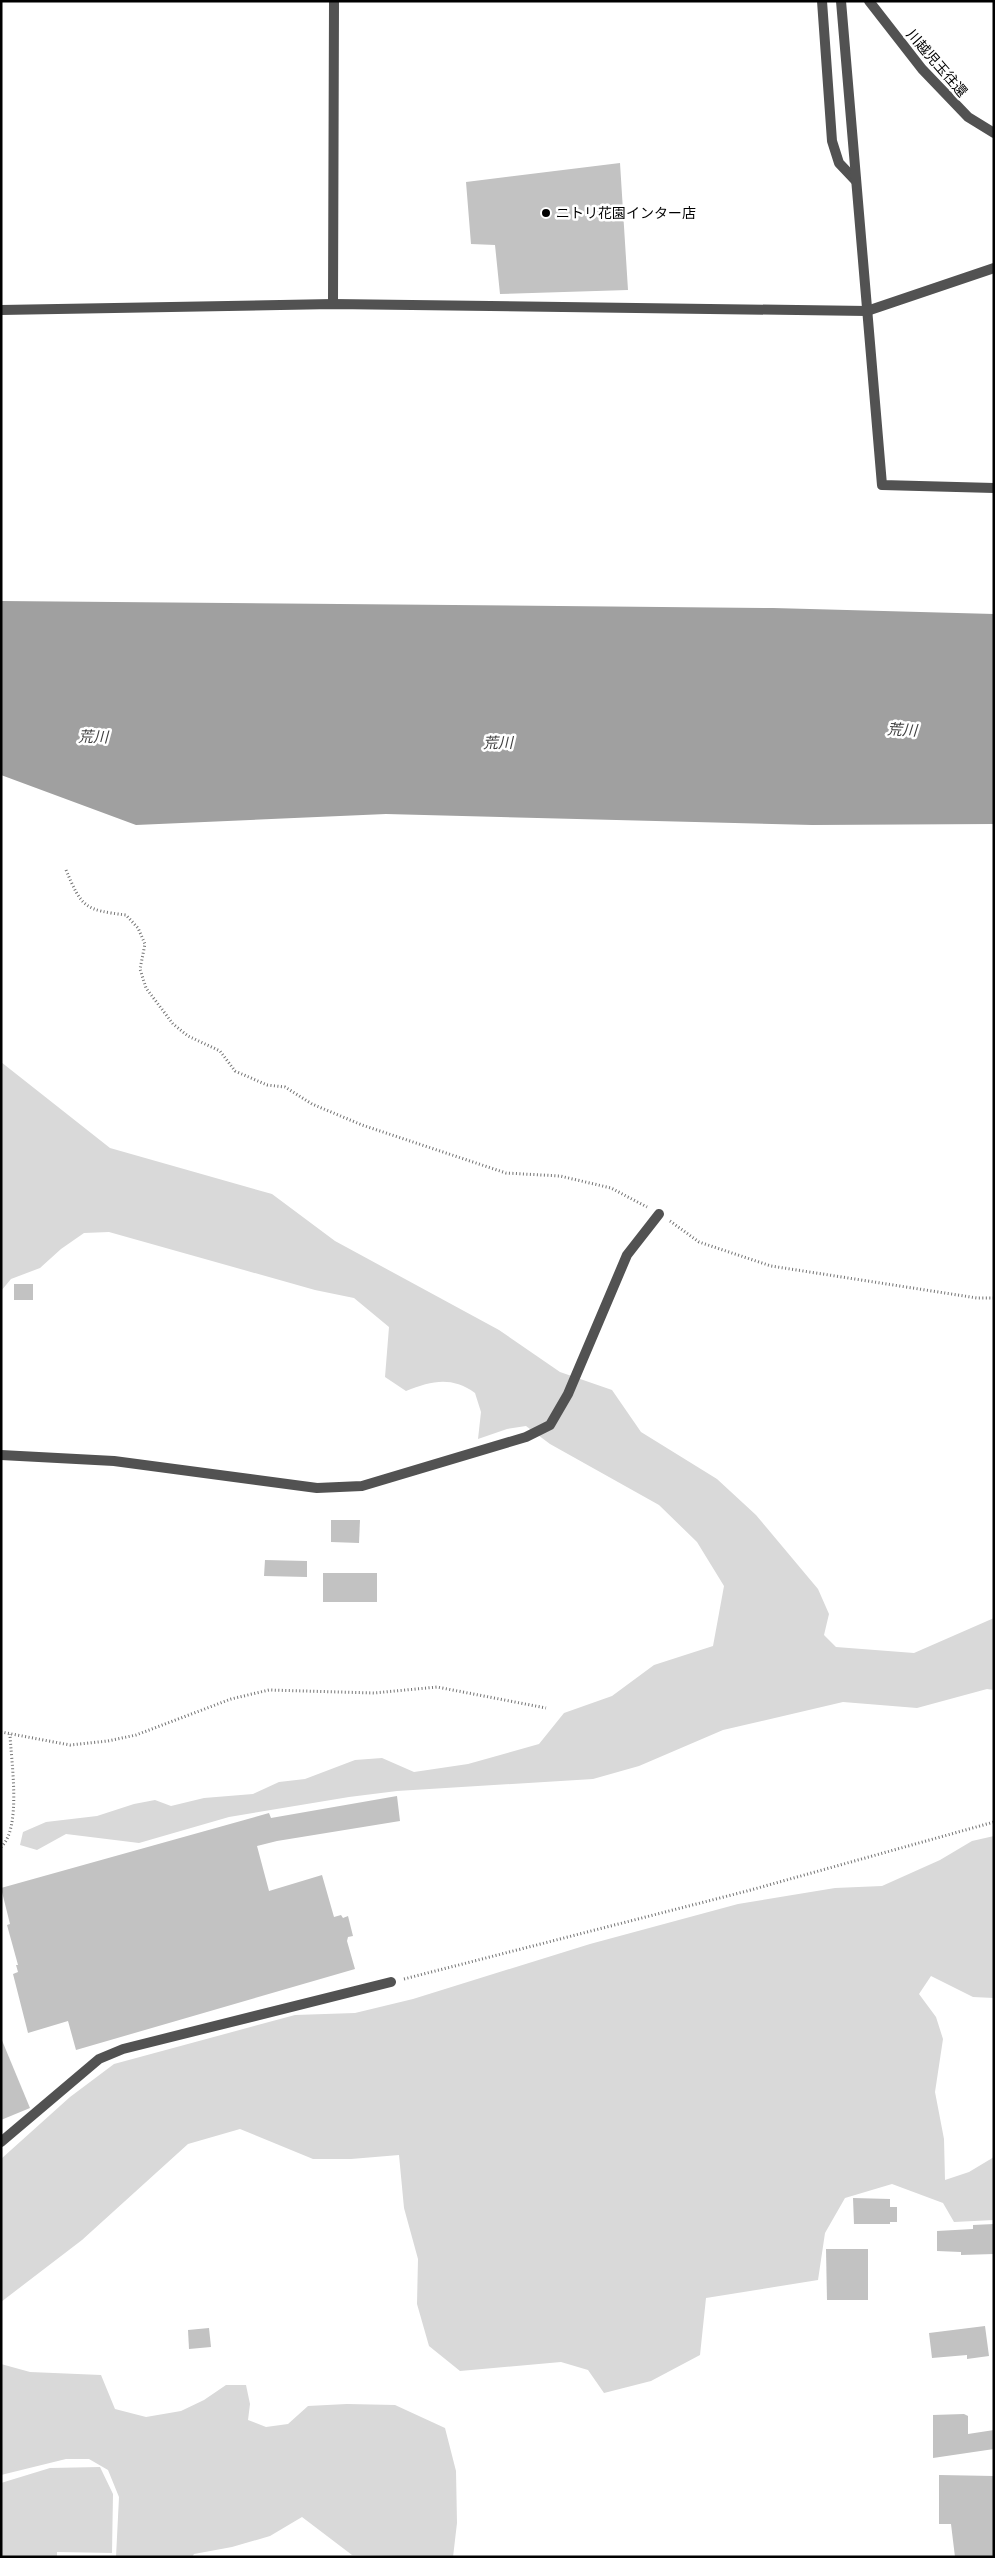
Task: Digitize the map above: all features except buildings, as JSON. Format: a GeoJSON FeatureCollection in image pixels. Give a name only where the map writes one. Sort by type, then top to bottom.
{"type":"FeatureCollection","features":[{"type":"Feature","properties":{"kind":"street"},"geometry":{"type":"LineString","coordinates":[[333,304],[334,1]]}},
{"type":"Feature","properties":{"kind":"street"},"geometry":{"type":"LineString","coordinates":[[822,1],[832,141],[839,163],[856,181]]}},
{"type":"Feature","properties":{"kind":"street"},"geometry":{"type":"LineString","coordinates":[[841,1],[882,485],[994,488]]}},
{"type":"Feature","properties":{"kind":"street","name":"川越児玉往還"},"geometry":{"type":"LineString","coordinates":[[869,1],[922,69],[968,117],[994,133]]}},
{"type":"Feature","properties":{"kind":"street"},"geometry":{"type":"LineString","coordinates":[[1,310],[333,304],[867,312],[994,268]]}},
{"type":"Feature","properties":{"kind":"street"},"geometry":{"type":"LineString","coordinates":[[1,1455],[114,1461],[317,1488],[362,1486],[526,1437],[550,1424],[568,1394],[626,1255],[659,1214]]}},
{"type":"Feature","properties":{"kind":"street"},"geometry":{"type":"LineString","coordinates":[[1,2142],[99,2059],[123,2049],[391,1982]]}},
{"type":"Feature","properties":{"kind":"path"},"geometry":{"type":"LineString","coordinates":[[66,870],[79,901],[97,912],[126,915],[138,928],[145,944],[140,970],[146,988],[173,1024],[188,1036],[220,1051],[235,1071],[267,1084],[285,1087],[312,1104],[362,1124],[506,1173],[560,1176],[612,1188],[659,1214],[699,1242],[771,1266],[977,1298],[994,1298]]}},
{"type":"Feature","properties":{"kind":"path"},"geometry":{"type":"LineString","coordinates":[[1,1732],[70,1745],[108,1741],[136,1735],[231,1699],[269,1690],[374,1693],[437,1687],[546,1708]]}},
{"type":"Feature","properties":{"kind":"path"},"geometry":{"type":"LineString","coordinates":[[1,1847],[8,1840],[14,1800],[10,1734]]}},
{"type":"Feature","properties":{"kind":"path"},"geometry":{"type":"LineString","coordinates":[[391,1982],[747,1891],[994,1822]]}},
{"type":"Feature","properties":{"kind":"shaded area"},"geometry":{"type":"Polygon","coordinates":[[[1,1062],[110,1148],[272,1194],[335,1241],[499,1330],[560,1372],[612,1390],[641,1432],[717,1479],[756,1515],[818,1589],[829,1614],[824,1635],[836,1647],[914,1653],[994,1618],[994,1690],[987,1689],[917,1708],[843,1702],[723,1730],[639,1766],[593,1779],[397,1791],[349,1797],[229,1817],[139,1843],[66,1834],[37,1850],[20,1845],[23,1832],[46,1822],[97,1816],[134,1804],[155,1800],[171,1806],[204,1798],[253,1794],[279,1782],[305,1779],[355,1760],[382,1758],[414,1772],[468,1764],[539,1744],[564,1713],[612,1696],[654,1665],[713,1646],[724,1586],[697,1542],[659,1505],[550,1444],[526,1426],[507,1429],[478,1439],[481,1412],[475,1393],[458,1384],[449,1382],[433,1383],[406,1391],[385,1377],[389,1327],[354,1298],[315,1290],[109,1232],[84,1233],[61,1249],[40,1268],[11,1279],[1,1291],[1,1062]]]}},
{"type":"Feature","properties":{"kind":"shaded area"},"geometry":{"type":"Polygon","coordinates":[[[994,1836],[994,1998],[973,1997],[931,1976],[919,1994],[936,2017],[943,2039],[935,2092],[944,2139],[945,2180],[969,2172],[994,2157],[994,2220],[954,2222],[943,2203],[892,2184],[845,2198],[825,2233],[818,2280],[706,2298],[700,2355],[651,2381],[604,2393],[588,2370],[561,2362],[460,2371],[429,2346],[417,2304],[418,2259],[404,2208],[399,2155],[351,2159],[313,2159],[240,2129],[188,2144],[82,2240],[1,2302],[1,2159],[70,2097],[114,2064],[295,2015],[355,2013],[413,1999],[590,1944],[738,1904],[835,1888],[882,1886],[940,1860],[972,1841],[994,1836]]]}},
{"type":"Feature","properties":{"kind":"shaded area"},"geometry":{"type":"Polygon","coordinates":[[[1,2364],[30,2372],[101,2375],[115,2409],[146,2417],[181,2411],[204,2400],[226,2385],[246,2385],[250,2404],[248,2420],[266,2427],[288,2424],[308,2406],[347,2404],[395,2405],[445,2428],[456,2471],[457,2523],[453,2557],[352,2555],[302,2517],[270,2536],[232,2547],[194,2554],[192,2557],[116,2557],[119,2497],[108,2470],[89,2459],[66,2459],[1,2475],[1,2364]]]}},
{"type":"Feature","properties":{"kind":"shaded area"},"geometry":{"type":"Polygon","coordinates":[[[100,2467],[113,2494],[112,2553],[57,2552],[57,2557],[1,2557],[1,2483],[50,2468],[100,2467]]]}},
{"type":"Feature","properties":{"kind":"water","name":"荒川"},"geometry":{"type":"Polygon","coordinates":[[[1,601],[773,608],[994,614],[994,824],[812,825],[386,814],[136,825],[1,775],[1,601]]]}},
{"type":"Feature","properties":{"kind":"place","name":"ニトリ花園インター店"},"geometry":{"type":"Point","coordinates":[546,213]}}]}
